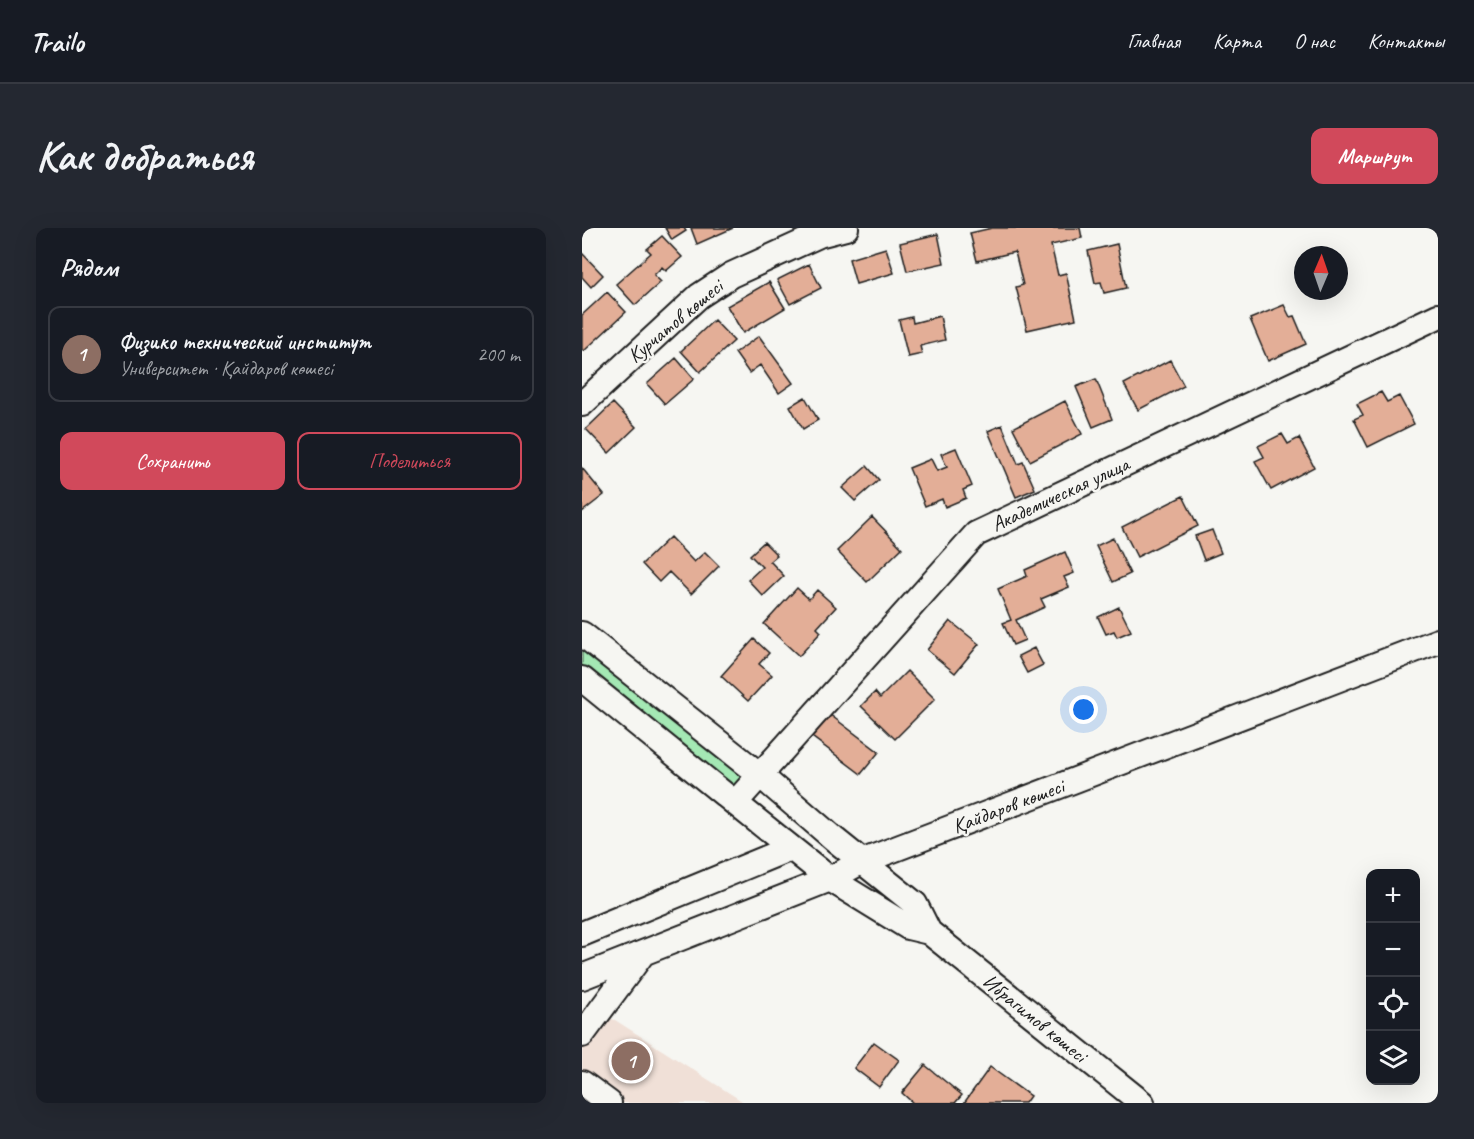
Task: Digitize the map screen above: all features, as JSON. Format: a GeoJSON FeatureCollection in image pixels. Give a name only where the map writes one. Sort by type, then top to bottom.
{"type":"FeatureCollection","features":[{"type":"Feature","properties":{"kind":"street","name":"Курчатов көшесі"},"geometry":{"type":"LineString","coordinates":[[582,404],[699,296],[731,275],[818,232],[846,228]]}},
{"type":"Feature","properties":{"kind":"street","name":"Академическая улица"},"geometry":{"type":"LineString","coordinates":[[761,776],[976,534],[1438,316]]}},
{"type":"Feature","properties":{"kind":"street","name":"Ибрагимов көшесі"},"geometry":{"type":"LineString","coordinates":[[582,634],[761,776],[861,862],[915,904],[929,932],[1142,1103]]}},
{"type":"Feature","properties":{"kind":"street","name":"Қайдаров көшесі"},"geometry":{"type":"LineString","coordinates":[[582,977],[830,879],[861,862],[1438,641]]}},
{"type":"Feature","properties":{"kind":"street","name":"Ибрагимов көшесі"},"geometry":{"type":"LineString","coordinates":[[582,679],[830,879],[908,927],[929,932]]}},
{"type":"Feature","properties":{"kind":"street"},"geometry":{"type":"LineString","coordinates":[[735,803],[761,776]]}},
{"type":"Feature","properties":{"kind":"street"},"geometry":{"type":"LineString","coordinates":[[582,934],[791,848]]}},
{"type":"Feature","properties":{"kind":"street"},"geometry":{"type":"LineString","coordinates":[[582,1035],[643,953]]}},
{"type":"Feature","properties":{"kind":"street"},"geometry":{"type":"LineString","coordinates":[[582,1083],[609,1103]]}},
{"type":"Feature","properties":{"kind":"shaded area"},"geometry":{"type":"Polygon","coordinates":[[[582,1010],[615,1020],[745,1103],[582,1103],[582,1010]]]}},
{"type":"Feature","properties":{"kind":"green space"},"geometry":{"type":"Polygon","coordinates":[[[582,638],[758,776],[743,794],[582,670],[582,638]]]}},
{"type":"Feature","properties":{"kind":"building"},"geometry":{"type":"Polygon","coordinates":[[[665,228],[684,228],[686,231],[672,240],[665,228]]]}},
{"type":"Feature","properties":{"kind":"building"},"geometry":{"type":"Polygon","coordinates":[[[691,228],[733,228],[697,244],[691,228]]]}},
{"type":"Feature","properties":{"kind":"building"},"geometry":{"type":"Polygon","coordinates":[[[992,228],[1080,228],[1082,238],[1051,245],[1058,275],[1066,273],[1076,319],[1027,330],[1016,287],[1023,285],[1015,252],[977,261],[970,233],[992,228]]]}},
{"type":"Feature","properties":{"kind":"building"},"geometry":{"type":"Polygon","coordinates":[[[938,234],[944,263],[907,271],[900,243],[938,234]]]}},
{"type":"Feature","properties":{"kind":"building"},"geometry":{"type":"Polygon","coordinates":[[[662,236],[682,257],[666,271],[662,267],[654,275],[661,282],[635,305],[616,284],[651,253],[647,249],[662,236]]]}},
{"type":"Feature","properties":{"kind":"building"},"geometry":{"type":"Polygon","coordinates":[[[1117,244],[1126,288],[1104,293],[1101,282],[1095,283],[1088,251],[1117,244]]]}},
{"type":"Feature","properties":{"kind":"building"},"geometry":{"type":"Polygon","coordinates":[[[886,248],[894,273],[856,284],[849,259],[886,248]]]}},
{"type":"Feature","properties":{"kind":"building"},"geometry":{"type":"Polygon","coordinates":[[[582,253],[603,275],[591,287],[582,277],[582,253]]]}},
{"type":"Feature","properties":{"kind":"building"},"geometry":{"type":"Polygon","coordinates":[[[809,264],[821,288],[790,304],[777,280],[809,264]]]}},
{"type":"Feature","properties":{"kind":"building"},"geometry":{"type":"Polygon","coordinates":[[[769,282],[785,308],[743,333],[727,306],[769,282]]]}},
{"type":"Feature","properties":{"kind":"building"},"geometry":{"type":"Polygon","coordinates":[[[607,292],[626,312],[584,351],[582,349],[582,315],[607,292]]]}},
{"type":"Feature","properties":{"kind":"building"},"geometry":{"type":"Polygon","coordinates":[[[1284,305],[1290,317],[1294,316],[1306,344],[1268,361],[1250,319],[1284,305]]]}},
{"type":"Feature","properties":{"kind":"building"},"geometry":{"type":"Polygon","coordinates":[[[940,316],[945,340],[920,346],[922,354],[908,357],[899,320],[912,317],[913,323],[940,316]]]}},
{"type":"Feature","properties":{"kind":"building"},"geometry":{"type":"Polygon","coordinates":[[[714,320],[734,341],[700,372],[681,351],[714,320]]]}},
{"type":"Feature","properties":{"kind":"building"},"geometry":{"type":"Polygon","coordinates":[[[759,336],[793,383],[779,393],[760,365],[749,373],[735,353],[759,336]]]}},
{"type":"Feature","properties":{"kind":"building"},"geometry":{"type":"Polygon","coordinates":[[[676,358],[694,379],[665,404],[647,384],[676,358]]]}},
{"type":"Feature","properties":{"kind":"building"},"geometry":{"type":"Polygon","coordinates":[[[1170,360],[1184,386],[1138,410],[1124,384],[1170,360]]]}},
{"type":"Feature","properties":{"kind":"building"},"geometry":{"type":"Polygon","coordinates":[[[1096,379],[1112,419],[1093,427],[1076,387],[1096,379]]]}},
{"type":"Feature","properties":{"kind":"building"},"geometry":{"type":"Polygon","coordinates":[[[1381,392],[1387,402],[1399,396],[1414,424],[1368,447],[1354,419],[1363,415],[1357,404],[1381,392]]]}},
{"type":"Feature","properties":{"kind":"building"},"geometry":{"type":"Polygon","coordinates":[[[805,397],[818,420],[803,429],[790,406],[805,397]]]}},
{"type":"Feature","properties":{"kind":"building"},"geometry":{"type":"Polygon","coordinates":[[[1065,401],[1082,434],[1030,461],[1013,428],[1065,401]]]}},
{"type":"Feature","properties":{"kind":"building"},"geometry":{"type":"Polygon","coordinates":[[[613,403],[636,427],[609,453],[586,429],[613,403]]]}},
{"type":"Feature","properties":{"kind":"building"},"geometry":{"type":"Polygon","coordinates":[[[1002,425],[1018,464],[1023,462],[1035,489],[1016,497],[988,431],[1002,425]]]}},
{"type":"Feature","properties":{"kind":"building"},"geometry":{"type":"Polygon","coordinates":[[[1282,434],[1288,444],[1299,438],[1314,467],[1271,490],[1255,461],[1264,457],[1258,446],[1282,434]]]}},
{"type":"Feature","properties":{"kind":"building"},"geometry":{"type":"Polygon","coordinates":[[[956,448],[972,486],[963,490],[966,498],[945,507],[942,499],[925,506],[909,468],[931,459],[937,471],[947,467],[941,454],[956,448]]]}},
{"type":"Feature","properties":{"kind":"building"},"geometry":{"type":"Polygon","coordinates":[[[867,466],[879,480],[855,501],[842,488],[867,466]]]}},
{"type":"Feature","properties":{"kind":"building"},"geometry":{"type":"Polygon","coordinates":[[[582,468],[604,495],[582,512],[582,468]]]}},
{"type":"Feature","properties":{"kind":"building"},"geometry":{"type":"Polygon","coordinates":[[[1183,496],[1198,526],[1137,557],[1122,527],[1183,496]]]}},
{"type":"Feature","properties":{"kind":"building"},"geometry":{"type":"Polygon","coordinates":[[[872,517],[902,548],[867,582],[837,551],[872,517]]]}},
{"type":"Feature","properties":{"kind":"building"},"geometry":{"type":"Polygon","coordinates":[[[1212,530],[1221,553],[1204,560],[1195,536],[1212,530]]]}},
{"type":"Feature","properties":{"kind":"building"},"geometry":{"type":"Polygon","coordinates":[[[670,537],[694,562],[705,552],[719,566],[691,594],[669,572],[659,582],[642,564],[670,537]]]}},
{"type":"Feature","properties":{"kind":"building"},"geometry":{"type":"Polygon","coordinates":[[[1113,538],[1130,574],[1113,582],[1096,546],[1113,538]]]}},
{"type":"Feature","properties":{"kind":"building"},"geometry":{"type":"Polygon","coordinates":[[[764,542],[777,555],[770,561],[784,576],[763,596],[748,580],[762,567],[750,555],[764,542]]]}},
{"type":"Feature","properties":{"kind":"building"},"geometry":{"type":"Polygon","coordinates":[[[1065,552],[1074,573],[1064,577],[1069,587],[1041,599],[1045,607],[1016,620],[1025,640],[1013,645],[1003,623],[1011,620],[998,589],[1027,576],[1025,570],[1065,552]]]}},
{"type":"Feature","properties":{"kind":"building"},"geometry":{"type":"Polygon","coordinates":[[[797,588],[809,599],[817,590],[836,607],[817,628],[821,632],[799,656],[764,624],[797,588]]]}},
{"type":"Feature","properties":{"kind":"building"},"geometry":{"type":"Polygon","coordinates":[[[1119,607],[1131,631],[1117,637],[1114,631],[1106,634],[1098,617],[1119,607]]]}},
{"type":"Feature","properties":{"kind":"building"},"geometry":{"type":"Polygon","coordinates":[[[950,621],[979,644],[955,673],[927,650],[950,621]]]}},
{"type":"Feature","properties":{"kind":"building"},"geometry":{"type":"Polygon","coordinates":[[[754,639],[769,653],[759,664],[772,675],[748,701],[721,676],[754,639]]]}},
{"type":"Feature","properties":{"kind":"building"},"geometry":{"type":"Polygon","coordinates":[[[1034,648],[1043,665],[1027,673],[1018,656],[1034,648]]]}},
{"type":"Feature","properties":{"kind":"building"},"geometry":{"type":"Polygon","coordinates":[[[907,671],[935,699],[895,739],[861,706],[875,692],[880,698],[907,671]]]}},
{"type":"Feature","properties":{"kind":"building"},"geometry":{"type":"Polygon","coordinates":[[[829,714],[879,752],[861,774],[812,737],[829,714]]]}},
{"type":"Feature","properties":{"kind":"building"},"geometry":{"type":"Polygon","coordinates":[[[874,1042],[899,1060],[879,1087],[854,1068],[874,1042]]]}},
{"type":"Feature","properties":{"kind":"building"},"geometry":{"type":"Polygon","coordinates":[[[925,1065],[962,1095],[955,1103],[913,1103],[902,1093],[925,1065]]]}},
{"type":"Feature","properties":{"kind":"building"},"geometry":{"type":"Polygon","coordinates":[[[990,1067],[1030,1096],[1025,1103],[964,1103],[990,1067]]]}},
{"type":"Feature","properties":{"kind":"place","name":"Физико технический институт"},"geometry":{"type":"Point","coordinates":[631,1061]}}]}
